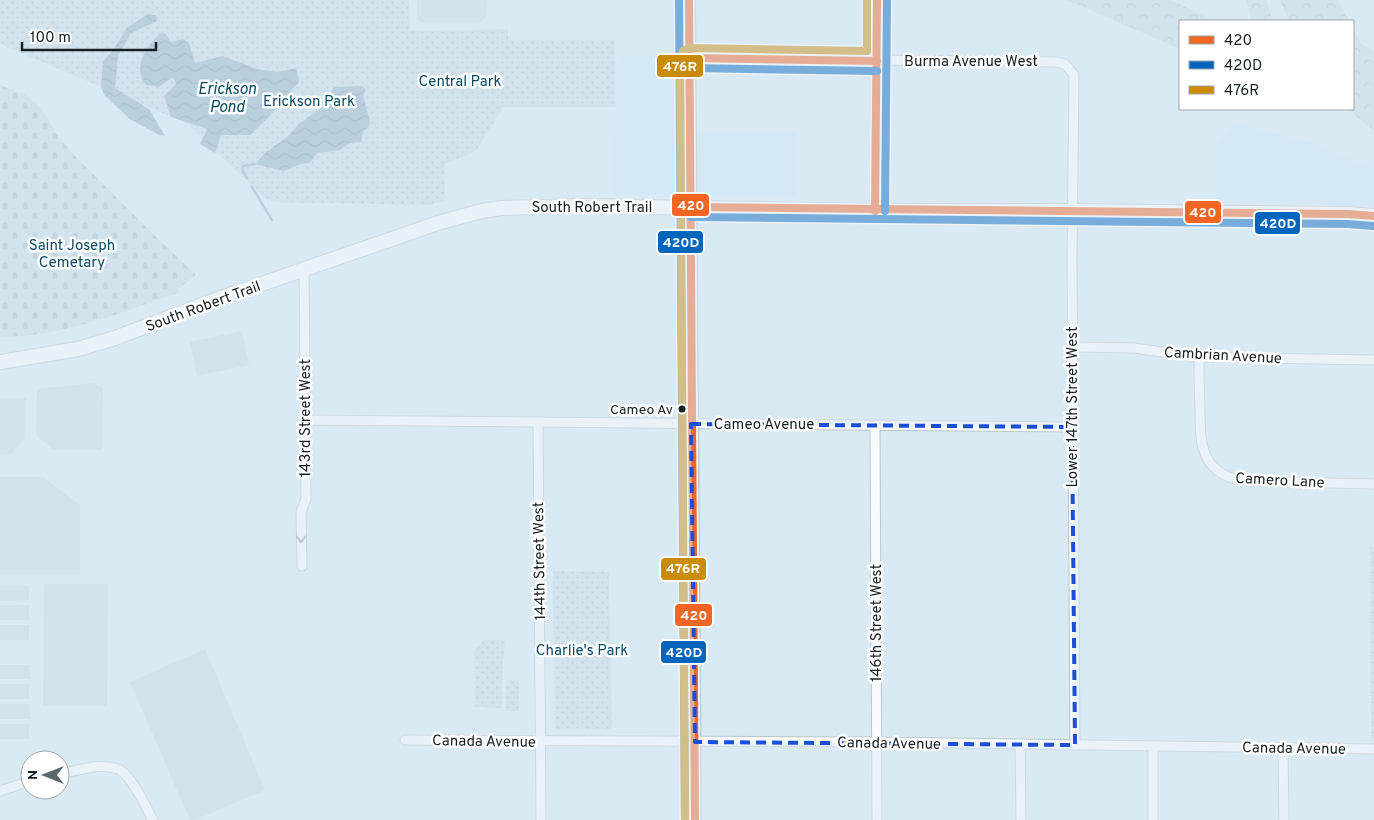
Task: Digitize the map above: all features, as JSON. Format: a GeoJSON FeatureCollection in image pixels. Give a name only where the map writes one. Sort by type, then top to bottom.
{"type":"FeatureCollection","features":[{"type":"Feature","properties":{"kind":"main road","name":"South Robert Trail"},"geometry":{"type":"LineString","coordinates":[[4,359],[78,349],[115,338],[304,269],[441,222],[482,211],[525,207],[691,207],[875,211],[1342,214],[1374,216]]}},
{"type":"Feature","properties":{"kind":"street"},"geometry":{"type":"LineString","coordinates":[[689,0],[695,820]]}},
{"type":"Feature","properties":{"kind":"street"},"geometry":{"type":"LineString","coordinates":[[875,211],[877,0]]}},
{"type":"Feature","properties":{"kind":"street","name":"Burma Avenue West"},"geometry":{"type":"LineString","coordinates":[[690,58],[1056,62],[1065,64],[1070,69]]}},
{"type":"Feature","properties":{"kind":"street","name":"Lower 147th Street West"},"geometry":{"type":"LineString","coordinates":[[1070,69],[1075,79],[1072,211],[1075,745]]}},
{"type":"Feature","properties":{"kind":"street","name":"143rd Street West"},"geometry":{"type":"LineString","coordinates":[[302,566],[301,512],[306,499],[304,269]]}},
{"type":"Feature","properties":{"kind":"street","name":"Cambrian Avenue"},"geometry":{"type":"LineString","coordinates":[[1072,347],[1134,348],[1199,357],[1374,360]]}},
{"type":"Feature","properties":{"kind":"street","name":"Camero Lane"},"geometry":{"type":"LineString","coordinates":[[1199,357],[1201,443],[1208,458],[1219,472],[1242,481],[1374,484]]}},
{"type":"Feature","properties":{"kind":"street","name":"Cameo Avenue"},"geometry":{"type":"LineString","coordinates":[[305,420],[1072,427]]}},
{"type":"Feature","properties":{"kind":"street","name":"144th Street West"},"geometry":{"type":"LineString","coordinates":[[538,422],[541,820]]}},
{"type":"Feature","properties":{"kind":"street","name":"146th Street West"},"geometry":{"type":"LineString","coordinates":[[875,425],[877,820]]}},
{"type":"Feature","properties":{"kind":"street","name":"Canada Avenue"},"geometry":{"type":"LineString","coordinates":[[405,740],[876,742],[1374,749]]}},
{"type":"Feature","properties":{"kind":"street"},"geometry":{"type":"LineString","coordinates":[[1020,744],[1020,820]]}},
{"type":"Feature","properties":{"kind":"street"},"geometry":{"type":"LineString","coordinates":[[1153,746],[1153,820]]}},
{"type":"Feature","properties":{"kind":"street"},"geometry":{"type":"LineString","coordinates":[[1284,748],[1284,820]]}},
{"type":"Feature","properties":{"kind":"street"},"geometry":{"type":"LineString","coordinates":[[70,772],[108,766],[119,770],[128,777],[153,820]]}},
{"type":"Feature","properties":{"kind":"street"},"geometry":{"type":"LineString","coordinates":[[0,791],[20,784]]}},
{"type":"Feature","properties":{"kind":"highlighted area"},"geometry":{"type":"Polygon","coordinates":[[[691,424],[1072,427],[1075,745],[695,742],[691,424]]]}},
{"type":"Feature","properties":{"kind":"shaded area"},"geometry":{"type":"Polygon","coordinates":[[[617,56],[676,56],[677,131],[797,132],[796,197],[614,194],[617,56]]]}},
{"type":"Feature","properties":{"kind":"shaded area"},"geometry":{"type":"Polygon","coordinates":[[[1235,123],[1315,144],[1374,170],[1374,207],[1216,200],[1216,142],[1235,123]]]}},
{"type":"Feature","properties":{"kind":"green space","name":"Erickson Park"},"geometry":{"type":"Polygon","coordinates":[[[0,0],[409,0],[410,31],[508,29],[508,40],[614,40],[616,107],[503,107],[476,151],[445,164],[445,200],[430,205],[269,202],[186,123],[0,44],[0,0]]]}},
{"type":"Feature","properties":{"kind":"green space"},"geometry":{"type":"Polygon","coordinates":[[[417,0],[487,0],[486,18],[480,22],[420,22],[417,19],[417,0]]]}},
{"type":"Feature","properties":{"kind":"green space"},"geometry":{"type":"Polygon","coordinates":[[[1067,0],[1171,0],[1212,20],[1179,20],[1179,49],[1067,0]]]}},
{"type":"Feature","properties":{"kind":"green space"},"geometry":{"type":"Polygon","coordinates":[[[1246,0],[1266,0],[1273,20],[1252,20],[1246,0]]]}},
{"type":"Feature","properties":{"kind":"green space"},"geometry":{"type":"Polygon","coordinates":[[[1280,0],[1338,0],[1348,20],[1289,20],[1280,0]]]}},
{"type":"Feature","properties":{"kind":"green space"},"geometry":{"type":"Polygon","coordinates":[[[1354,30],[1361,44],[1374,51],[1374,131],[1349,110],[1354,110],[1354,30]]]}},
{"type":"Feature","properties":{"kind":"green space","name":"Saint Joseph Cemetary"},"geometry":{"type":"Polygon","coordinates":[[[0,85],[24,94],[41,107],[57,135],[74,155],[196,275],[178,289],[180,292],[70,328],[24,336],[0,337],[0,85]]]}},
{"type":"Feature","properties":{"kind":"green space"},"geometry":{"type":"Polygon","coordinates":[[[242,331],[249,365],[197,376],[190,342],[242,331]]]}},
{"type":"Feature","properties":{"kind":"green space"},"geometry":{"type":"Polygon","coordinates":[[[94,383],[103,389],[102,450],[54,450],[36,435],[37,389],[94,383]]]}},
{"type":"Feature","properties":{"kind":"green space"},"geometry":{"type":"Polygon","coordinates":[[[0,398],[26,398],[25,438],[11,454],[0,454],[0,398]]]}},
{"type":"Feature","properties":{"kind":"green space"},"geometry":{"type":"Polygon","coordinates":[[[0,477],[43,477],[80,505],[80,574],[0,574],[0,477]]]}},
{"type":"Feature","properties":{"kind":"green space"},"geometry":{"type":"Polygon","coordinates":[[[1370,546],[1374,547],[1374,739],[1371,739],[1370,546]]]}},
{"type":"Feature","properties":{"kind":"green space","name":"Charlie's Park"},"geometry":{"type":"Polygon","coordinates":[[[553,571],[609,572],[612,729],[555,729],[553,571]]]}},
{"type":"Feature","properties":{"kind":"green space"},"geometry":{"type":"Polygon","coordinates":[[[44,584],[108,584],[107,706],[43,706],[44,584]]]}},
{"type":"Feature","properties":{"kind":"green space"},"geometry":{"type":"Polygon","coordinates":[[[0,586],[29,586],[29,600],[0,601],[0,586]]]}},
{"type":"Feature","properties":{"kind":"green space"},"geometry":{"type":"Polygon","coordinates":[[[0,605],[29,605],[29,620],[0,620],[0,605]]]}},
{"type":"Feature","properties":{"kind":"green space"},"geometry":{"type":"Polygon","coordinates":[[[0,625],[29,625],[29,640],[0,640],[0,625]]]}},
{"type":"Feature","properties":{"kind":"green space"},"geometry":{"type":"Polygon","coordinates":[[[484,640],[505,640],[502,708],[475,707],[474,651],[484,640]]]}},
{"type":"Feature","properties":{"kind":"green space"},"geometry":{"type":"Polygon","coordinates":[[[205,649],[265,790],[195,820],[190,820],[130,682],[205,649]]]}},
{"type":"Feature","properties":{"kind":"green space"},"geometry":{"type":"Polygon","coordinates":[[[0,665],[29,665],[30,679],[0,679],[0,665]]]}},
{"type":"Feature","properties":{"kind":"green space"},"geometry":{"type":"Polygon","coordinates":[[[506,680],[519,680],[519,711],[506,711],[506,680]]]}},
{"type":"Feature","properties":{"kind":"green space"},"geometry":{"type":"Polygon","coordinates":[[[0,684],[29,684],[29,699],[0,699],[0,684]]]}},
{"type":"Feature","properties":{"kind":"green space"},"geometry":{"type":"Polygon","coordinates":[[[0,704],[29,704],[30,719],[0,719],[0,704]]]}},
{"type":"Feature","properties":{"kind":"green space"},"geometry":{"type":"Polygon","coordinates":[[[0,724],[29,724],[29,739],[0,739],[0,724]]]}},
{"type":"Feature","properties":{"kind":"water"},"geometry":{"type":"Polygon","coordinates":[[[148,14],[156,15],[157,21],[131,33],[118,56],[115,88],[149,109],[165,136],[159,135],[130,119],[105,96],[101,87],[103,61],[112,52],[127,28],[148,14]]]}},
{"type":"Feature","properties":{"kind":"water","name":"Erickson Pond"},"geometry":{"type":"Polygon","coordinates":[[[160,33],[166,34],[171,42],[183,39],[189,43],[195,63],[223,56],[257,69],[277,72],[296,68],[299,82],[266,120],[250,135],[221,135],[215,153],[200,144],[207,129],[171,117],[164,96],[176,84],[173,77],[159,87],[146,85],[142,78],[140,65],[142,57],[160,33]]]}},
{"type":"Feature","properties":{"kind":"water"},"geometry":{"type":"Polygon","coordinates":[[[362,86],[366,89],[363,96],[370,121],[369,126],[363,132],[361,142],[350,143],[340,150],[318,153],[309,163],[300,164],[284,171],[255,164],[266,152],[287,137],[299,124],[321,108],[334,87],[362,86]]]}},
{"type":"Feature","properties":{"kind":"waterway"},"geometry":{"type":"LineString","coordinates":[[247,178],[243,171],[243,166],[255,164]]}},
{"type":"Feature","properties":{"kind":"waterway"},"geometry":{"type":"LineString","coordinates":[[252,187],[272,220]]}},
{"type":"Feature","properties":{"kind":"transit line","name":"420D"},"geometry":{"type":"LineString","coordinates":[[679,0],[685,820]]}},
{"type":"Feature","properties":{"kind":"transit line","name":"420"},"geometry":{"type":"LineString","coordinates":[[689,0],[695,820]]}},
{"type":"Feature","properties":{"kind":"transit line","name":"476R"},"geometry":{"type":"LineString","coordinates":[[685,820],[680,56],[684,50],[690,48],[867,51],[867,0]]}},
{"type":"Feature","properties":{"kind":"transit line","name":"420"},"geometry":{"type":"LineString","coordinates":[[875,211],[877,0]]}},
{"type":"Feature","properties":{"kind":"transit line","name":"420D"},"geometry":{"type":"LineString","coordinates":[[885,211],[887,0]]}},
{"type":"Feature","properties":{"kind":"transit line","name":"420"},"geometry":{"type":"LineString","coordinates":[[690,58],[877,61]]}},
{"type":"Feature","properties":{"kind":"transit line","name":"420D"},"geometry":{"type":"LineString","coordinates":[[690,68],[877,71]]}},
{"type":"Feature","properties":{"kind":"transit line","name":"420"},"geometry":{"type":"LineString","coordinates":[[691,207],[1348,214],[1374,216]]}},
{"type":"Feature","properties":{"kind":"transit line","name":"420D"},"geometry":{"type":"LineString","coordinates":[[691,217],[1348,224],[1373,226]]}},
{"type":"Feature","properties":{"kind":"place","name":"Cameo Av"},"geometry":{"type":"Point","coordinates":[682,409]}},
{"type":"Feature","properties":{"kind":"park label","name":"Central Park"},"geometry":{"type":"Point","coordinates":[460,81]}}]}
